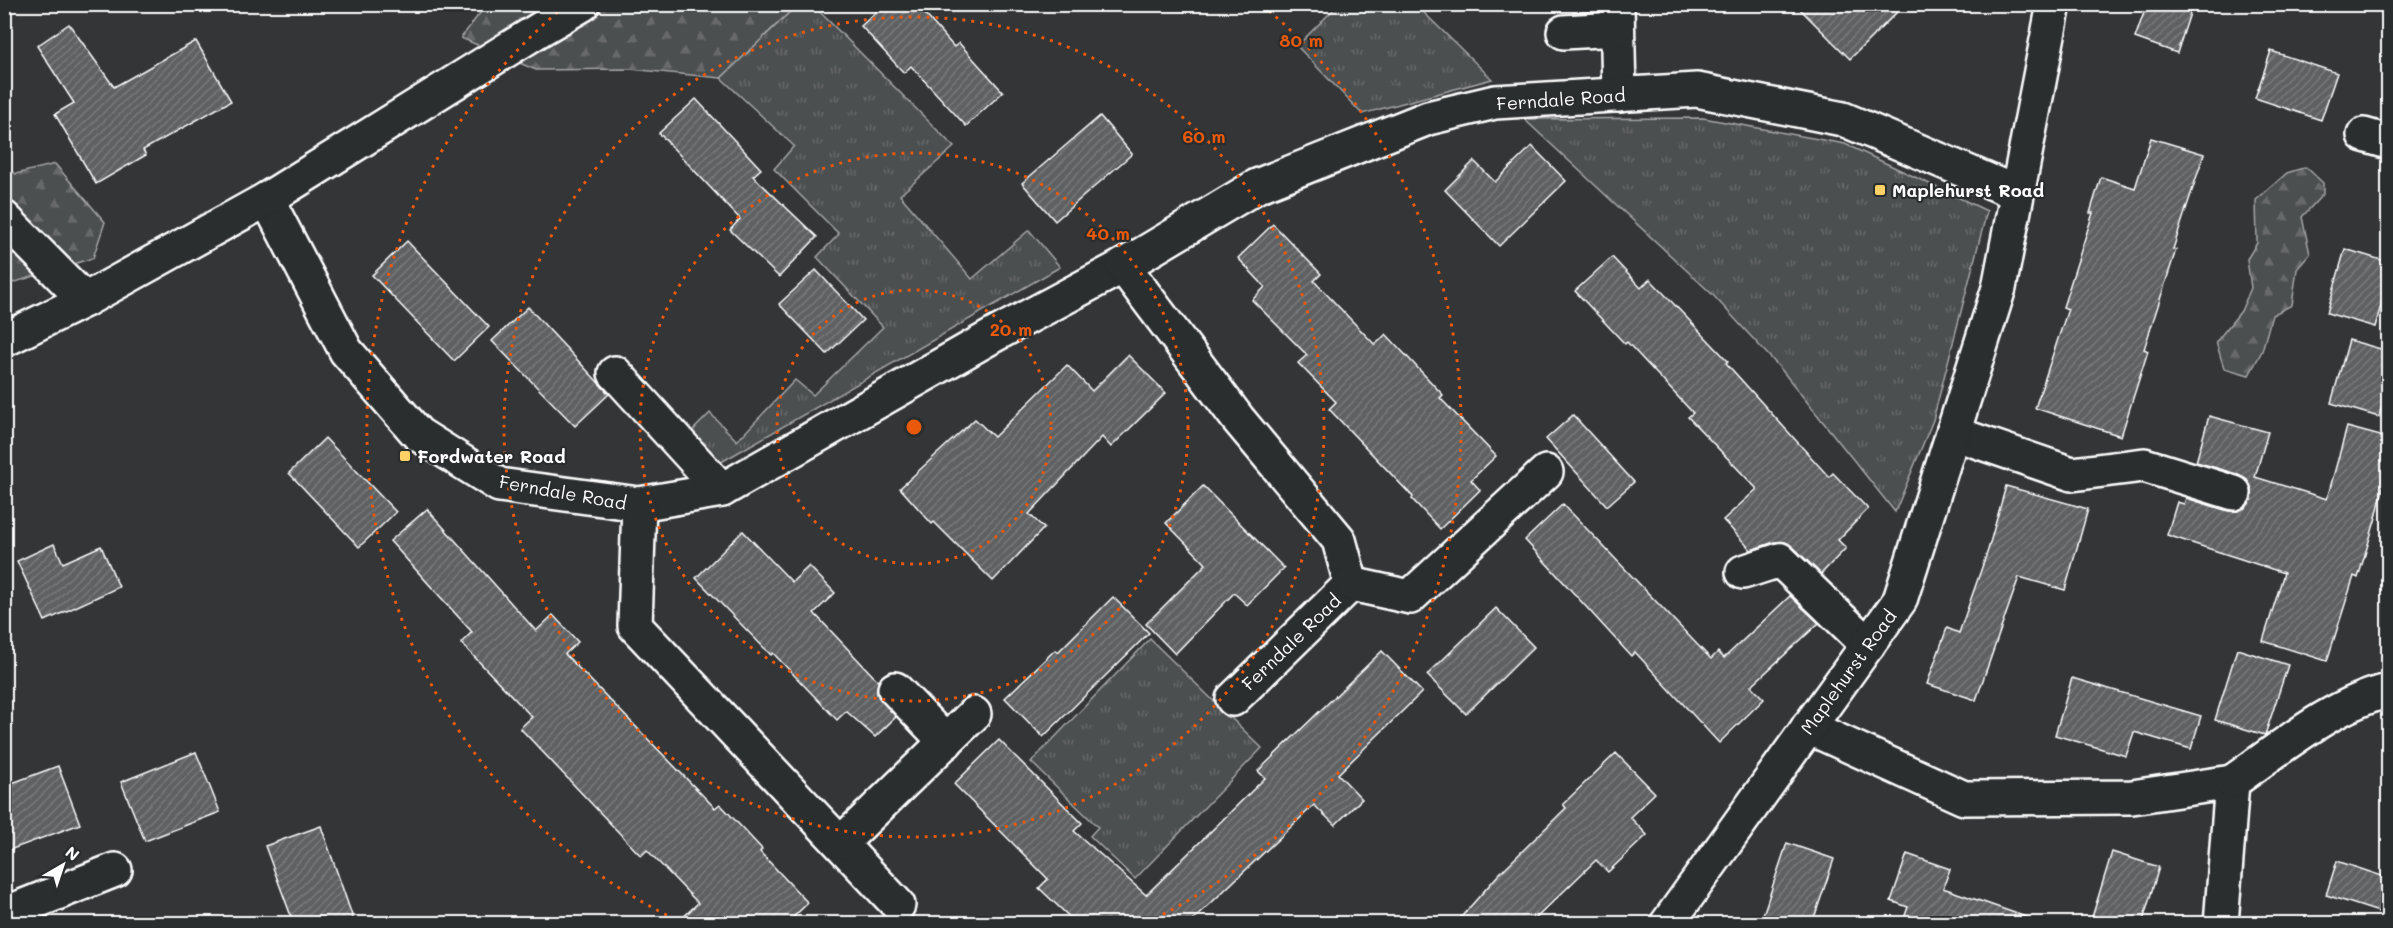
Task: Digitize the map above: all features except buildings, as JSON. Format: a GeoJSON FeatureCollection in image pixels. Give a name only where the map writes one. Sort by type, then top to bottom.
{"type":"FeatureCollection","features":[{"type":"Feature","properties":{"kind":"street"},"geometry":{"type":"LineString","coordinates":[[4,340],[85,300],[267,199],[583,4]]}},
{"type":"Feature","properties":{"kind":"street","name":"Maplehurst Road"},"geometry":{"type":"LineString","coordinates":[[1667,924],[1900,600],[1999,288],[2054,4]]}},
{"type":"Feature","properties":{"kind":"street"},"geometry":{"type":"LineString","coordinates":[[1564,32],[1617,17],[1619,95]]}},
{"type":"Feature","properties":{"kind":"street","name":"Ferndale Road"},"geometry":{"type":"LineString","coordinates":[[267,199],[346,351],[418,434],[500,485],[639,504],[723,490],[996,334],[1123,266],[1257,186],[1428,118],[1495,102],[1696,90],[1843,119],[2017,194]]}},
{"type":"Feature","properties":{"kind":"street"},"geometry":{"type":"LineString","coordinates":[[4,218],[85,300]]}},
{"type":"Feature","properties":{"kind":"street","name":"Ferndale Road"},"geometry":{"type":"LineString","coordinates":[[1123,266],[1238,419],[1339,540],[1351,584],[1233,699]]}},
{"type":"Feature","properties":{"kind":"street"},"geometry":{"type":"LineString","coordinates":[[615,374],[723,490]]}},
{"type":"Feature","properties":{"kind":"street"},"geometry":{"type":"LineString","coordinates":[[1953,433],[2072,474],[2144,465],[2234,493]]}},
{"type":"Feature","properties":{"kind":"street"},"geometry":{"type":"LineString","coordinates":[[1351,584],[1410,597],[1546,472]]}},
{"type":"Feature","properties":{"kind":"street"},"geometry":{"type":"LineString","coordinates":[[639,504],[635,626],[898,905]]}},
{"type":"Feature","properties":{"kind":"street"},"geometry":{"type":"LineString","coordinates":[[1743,572],[1780,560],[1868,645]]}},
{"type":"Feature","properties":{"kind":"street"},"geometry":{"type":"LineString","coordinates":[[895,689],[946,742]]}},
{"type":"Feature","properties":{"kind":"street"},"geometry":{"type":"LineString","coordinates":[[1808,727],[1964,798],[2132,796],[2232,782],[2325,719],[2374,694],[2388,691]]}},
{"type":"Feature","properties":{"kind":"street"},"geometry":{"type":"LineString","coordinates":[[841,843],[974,714]]}},
{"type":"Feature","properties":{"kind":"street"},"geometry":{"type":"LineString","coordinates":[[2221,917],[2232,782]]}},
{"type":"Feature","properties":{"kind":"street"},"geometry":{"type":"LineString","coordinates":[[4,914],[115,870]]}},
{"type":"Feature","properties":{"kind":"green space"},"geometry":{"type":"Polygon","coordinates":[[[1339,4],[1416,5],[1492,79],[1362,114],[1297,46],[1339,4]]]}},
{"type":"Feature","properties":{"kind":"green space"},"geometry":{"type":"Polygon","coordinates":[[[486,5],[797,5],[721,78],[630,69],[536,70],[461,38],[486,5]]]}},
{"type":"Feature","properties":{"kind":"green space"},"geometry":{"type":"Polygon","coordinates":[[[797,5],[813,5],[954,147],[900,195],[972,279],[1029,230],[1060,267],[718,464],[689,434],[710,413],[737,441],[795,380],[813,395],[883,327],[817,257],[839,234],[774,169],[794,146],[721,78],[797,5]]]}},
{"type":"Feature","properties":{"kind":"green space"},"geometry":{"type":"Polygon","coordinates":[[[1703,118],[1845,144],[1987,211],[1933,420],[1895,512],[1780,368],[1712,294],[1524,119],[1703,118]]]}},
{"type":"Feature","properties":{"kind":"green space"},"geometry":{"type":"Polygon","coordinates":[[[55,164],[105,222],[93,258],[6,285],[4,167],[16,174],[55,164]]]}},
{"type":"Feature","properties":{"kind":"green space"},"geometry":{"type":"Polygon","coordinates":[[[2306,167],[2323,183],[2323,194],[2302,217],[2310,254],[2297,269],[2292,305],[2272,315],[2262,351],[2249,375],[2224,368],[2216,342],[2241,311],[2251,288],[2247,259],[2257,243],[2256,200],[2287,173],[2306,167]]]}},
{"type":"Feature","properties":{"kind":"green space"},"geometry":{"type":"Polygon","coordinates":[[[1150,639],[1262,748],[1135,879],[1090,836],[1098,827],[1031,762],[1150,639]]]}},
{"type":"Feature","properties":{"kind":"place","name":"Maplehurst Road"},"geometry":{"type":"Point","coordinates":[1880,190]}},
{"type":"Feature","properties":{"kind":"place","name":"Fordwater Road"},"geometry":{"type":"Point","coordinates":[405,456]}}]}
